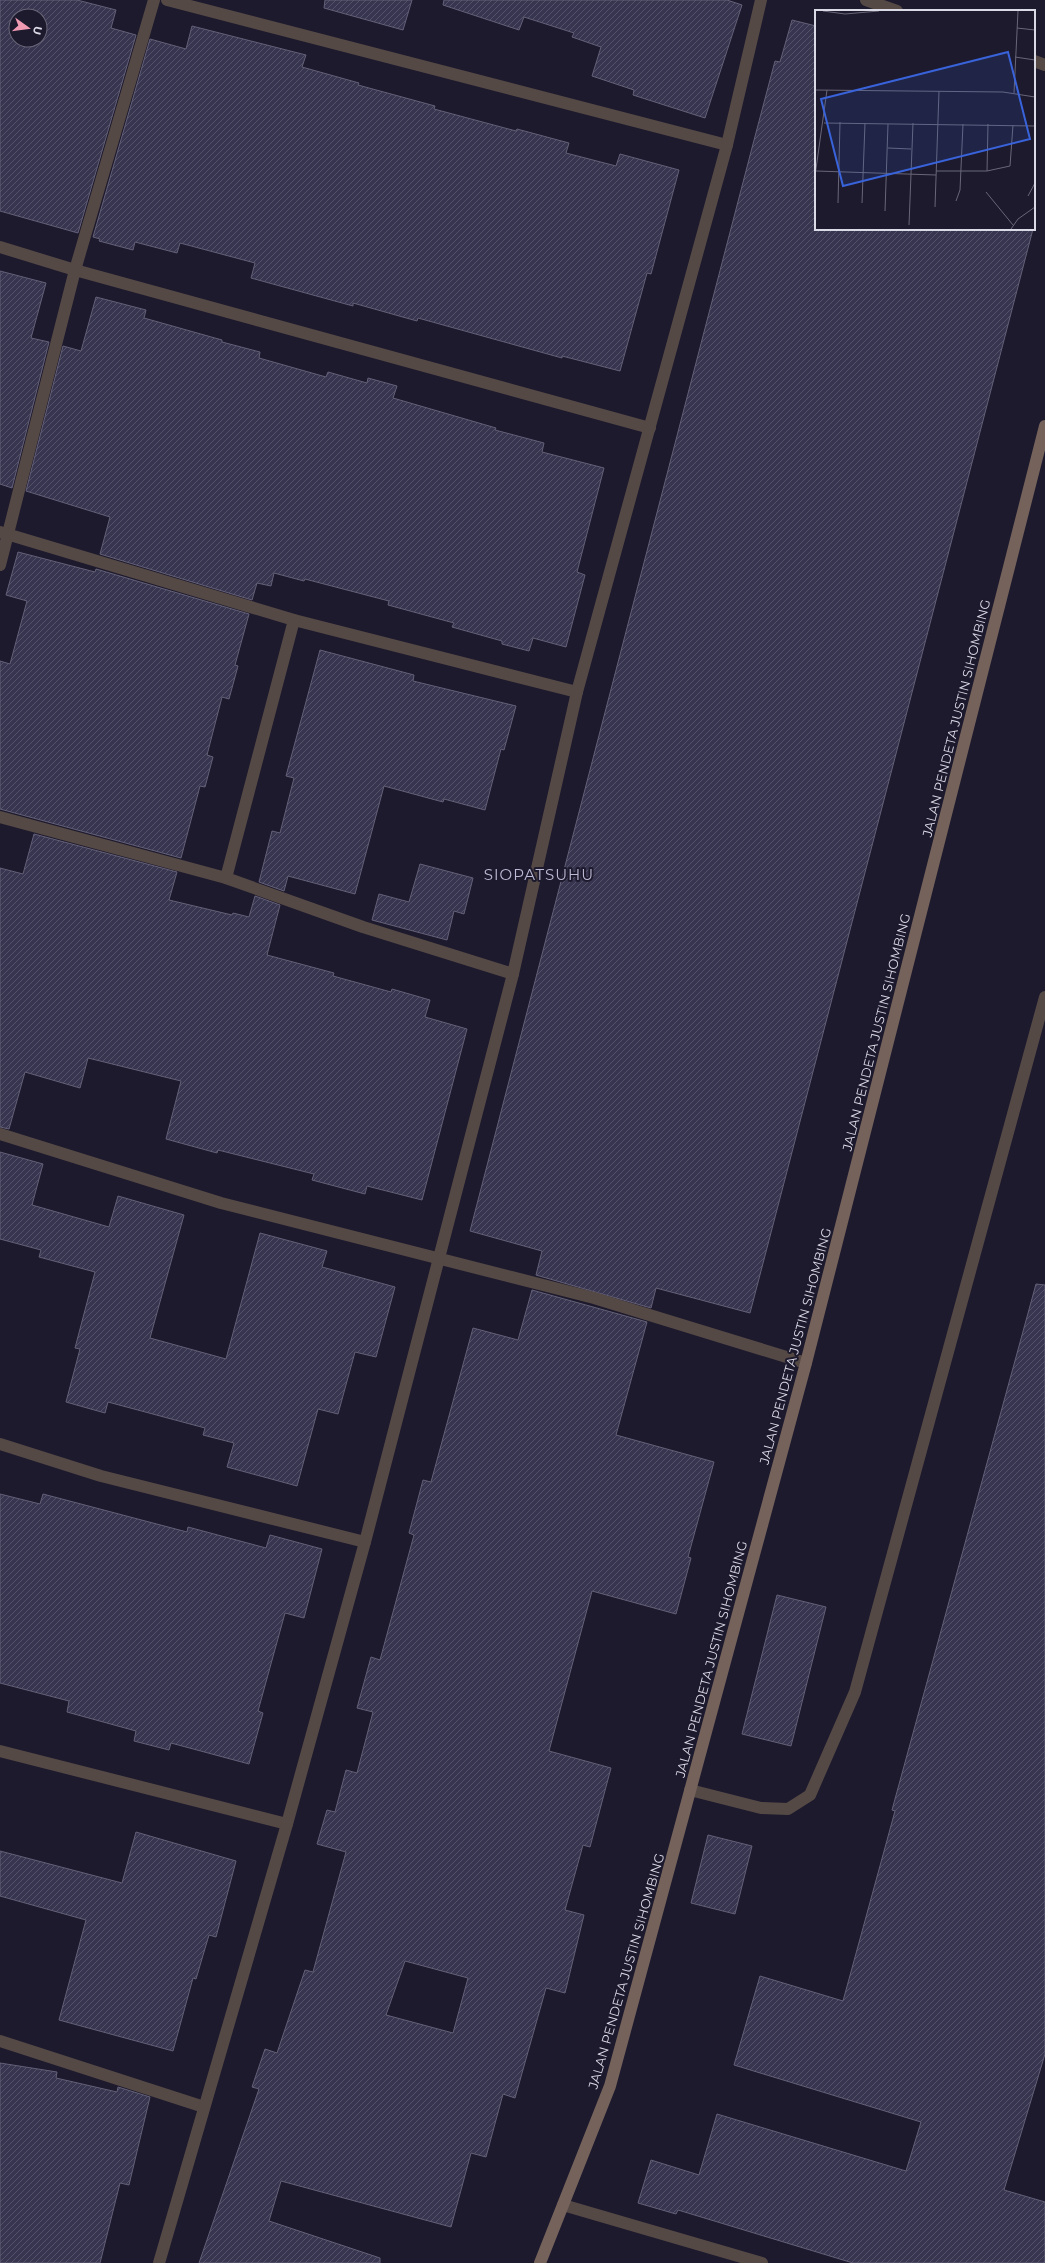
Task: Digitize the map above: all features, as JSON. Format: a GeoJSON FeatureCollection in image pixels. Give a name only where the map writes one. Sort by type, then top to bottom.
{"type":"FeatureCollection","features":[{"type":"Feature","properties":{"kind":"street"},"geometry":{"type":"LineString","coordinates":[[0,566],[4,533],[75,270],[154,0]]}},
{"type":"Feature","properties":{"kind":"street"},"geometry":{"type":"LineString","coordinates":[[167,0],[727,145]]}},
{"type":"Feature","properties":{"kind":"street"},"geometry":{"type":"LineString","coordinates":[[159,2263],[287,1824],[365,1542],[513,974],[577,692],[727,145],[761,0]]}},
{"type":"Feature","properties":{"kind":"street"},"geometry":{"type":"LineString","coordinates":[[866,0],[878,2],[895,10]]}},
{"type":"Feature","properties":{"kind":"street"},"geometry":{"type":"LineString","coordinates":[[1035,61],[1045,65]]}},
{"type":"Feature","properties":{"kind":"street"},"geometry":{"type":"LineString","coordinates":[[0,247],[75,270],[650,428]]}},
{"type":"Feature","properties":{"kind":"street","name":"JALAN PENDETA JUSTIN SIHOMBING"},"geometry":{"type":"LineString","coordinates":[[540,2263],[610,2086],[806,1363],[1045,426]]}},
{"type":"Feature","properties":{"kind":"street"},"geometry":{"type":"LineString","coordinates":[[4,533],[294,620],[577,692]]}},
{"type":"Feature","properties":{"kind":"street"},"geometry":{"type":"LineString","coordinates":[[226,878],[294,620]]}},
{"type":"Feature","properties":{"kind":"street"},"geometry":{"type":"LineString","coordinates":[[0,817],[226,878],[363,927],[513,974]]}},
{"type":"Feature","properties":{"kind":"street"},"geometry":{"type":"LineString","coordinates":[[690,1790],[761,1808],[788,1809],[810,1795],[855,1692],[1045,998]]}},
{"type":"Feature","properties":{"kind":"street"},"geometry":{"type":"LineString","coordinates":[[0,1134],[221,1203],[438,1260],[594,1298],[806,1363]]}},
{"type":"Feature","properties":{"kind":"street"},"geometry":{"type":"LineString","coordinates":[[0,1444],[101,1476],[365,1542]]}},
{"type":"Feature","properties":{"kind":"street"},"geometry":{"type":"LineString","coordinates":[[0,1751],[287,1824]]}},
{"type":"Feature","properties":{"kind":"street"},"geometry":{"type":"LineString","coordinates":[[0,2042],[204,2107]]}},
{"type":"Feature","properties":{"kind":"street"},"geometry":{"type":"LineString","coordinates":[[563,2205],[762,2263]]}},
{"type":"Feature","properties":{"kind":"building"},"geometry":{"type":"Polygon","coordinates":[[[0,0],[77,0],[116,10],[111,28],[136,35],[78,233],[0,211],[0,0]]]}},
{"type":"Feature","properties":{"kind":"building"},"geometry":{"type":"Polygon","coordinates":[[[325,0],[412,0],[403,30],[324,8],[325,0]]]}},
{"type":"Feature","properties":{"kind":"building"},"geometry":{"type":"Polygon","coordinates":[[[444,0],[727,0],[742,5],[705,118],[633,95],[634,90],[592,76],[601,47],[572,37],[574,33],[524,17],[519,30],[443,5],[444,0]]]}},
{"type":"Feature","properties":{"kind":"building"},"geometry":{"type":"Polygon","coordinates":[[[792,20],[815,26],[815,230],[1033,230],[750,1313],[656,1288],[651,1308],[536,1275],[542,1251],[470,1231],[775,61],[780,62],[792,20]]]}},
{"type":"Feature","properties":{"kind":"building"},"geometry":{"type":"Polygon","coordinates":[[[192,26],[306,55],[302,67],[359,83],[358,85],[435,106],[434,109],[516,131],[517,129],[569,143],[566,153],[616,166],[620,154],[679,170],[651,274],[647,273],[620,371],[562,356],[562,358],[418,318],[417,321],[353,303],[353,306],[251,278],[255,263],[180,243],[177,253],[135,242],[133,250],[99,241],[100,239],[93,237],[150,39],[186,49],[192,26]]]}},
{"type":"Feature","properties":{"kind":"building"},"geometry":{"type":"Polygon","coordinates":[[[0,271],[46,283],[31,338],[49,342],[12,488],[0,484],[0,271]]]}},
{"type":"Feature","properties":{"kind":"building"},"geometry":{"type":"Polygon","coordinates":[[[96,297],[146,310],[144,318],[260,352],[259,358],[326,377],[328,372],[367,383],[368,378],[397,386],[393,398],[496,428],[495,430],[544,443],[542,452],[604,468],[577,572],[585,575],[566,647],[533,638],[529,651],[502,644],[502,641],[452,627],[454,623],[388,605],[389,601],[305,579],[304,581],[274,573],[271,586],[257,583],[252,600],[100,554],[110,517],[26,491],[63,346],[81,351],[96,297]]]}},
{"type":"Feature","properties":{"kind":"building"},"geometry":{"type":"Polygon","coordinates":[[[18,552],[95,572],[96,569],[249,614],[235,665],[238,666],[229,699],[222,697],[207,755],[213,757],[205,787],[200,786],[181,858],[0,809],[0,661],[10,664],[27,601],[6,595],[18,552]]]}},
{"type":"Feature","properties":{"kind":"building"},"geometry":{"type":"Polygon","coordinates":[[[320,650],[414,675],[413,681],[516,706],[504,750],[501,749],[485,810],[444,799],[443,802],[384,786],[355,894],[288,876],[284,891],[259,882],[272,831],[280,833],[294,778],[286,776],[320,650]]]}},
{"type":"Feature","properties":{"kind":"building"},"geometry":{"type":"Polygon","coordinates":[[[34,834],[177,872],[169,900],[232,915],[233,913],[249,917],[255,896],[280,905],[267,955],[334,973],[333,976],[391,992],[392,989],[430,1000],[425,1017],[467,1029],[422,1200],[367,1186],[365,1194],[312,1180],[314,1174],[218,1150],[217,1153],[166,1139],[181,1081],[88,1058],[80,1088],[25,1072],[9,1129],[0,1127],[0,868],[23,874],[34,834]]]}},
{"type":"Feature","properties":{"kind":"building"},"geometry":{"type":"Polygon","coordinates":[[[420,864],[473,878],[464,914],[454,911],[447,940],[372,920],[379,894],[409,902],[420,864]]]}},
{"type":"Feature","properties":{"kind":"building"},"geometry":{"type":"Polygon","coordinates":[[[0,1152],[43,1164],[32,1205],[109,1227],[118,1196],[184,1215],[150,1338],[226,1359],[260,1233],[327,1251],[322,1267],[395,1287],[376,1357],[355,1352],[338,1414],[318,1409],[297,1486],[227,1467],[234,1443],[203,1435],[205,1428],[108,1402],[105,1413],[66,1402],[80,1349],[75,1348],[95,1272],[39,1257],[41,1250],[0,1239],[0,1152]]]}},
{"type":"Feature","properties":{"kind":"building"},"geometry":{"type":"Polygon","coordinates":[[[1036,1284],[1045,1285],[1045,2054],[1004,2190],[1045,2202],[1045,2263],[853,2263],[678,2210],[676,2214],[638,2203],[651,2160],[699,2175],[717,2114],[906,2171],[921,2122],[734,2065],[760,1976],[843,2001],[895,1811],[892,1810],[1036,1284]]]}},
{"type":"Feature","properties":{"kind":"building"},"geometry":{"type":"Polygon","coordinates":[[[532,1290],[647,1322],[616,1435],[714,1462],[688,1557],[691,1558],[676,1614],[592,1591],[549,1751],[611,1768],[590,1847],[583,1845],[565,1910],[584,1915],[565,1993],[546,1988],[515,2098],[503,2094],[486,2157],[471,2153],[451,2227],[281,2181],[269,2221],[380,2258],[380,2263],[199,2263],[259,2089],[252,2087],[265,2049],[277,2053],[305,1970],[313,1972],[346,1852],[317,1844],[327,1810],[335,1812],[346,1770],[357,1773],[373,1712],[357,1708],[371,1657],[380,1660],[414,1535],[409,1533],[423,1480],[431,1482],[473,1328],[518,1340],[532,1290]],[[405,1961],[386,2015],[453,2033],[468,1978],[405,1961]]]}},
{"type":"Feature","properties":{"kind":"building"},"geometry":{"type":"Polygon","coordinates":[[[0,1494],[40,1504],[43,1494],[187,1532],[188,1527],[266,1548],[270,1535],[322,1549],[304,1618],[285,1613],[258,1711],[263,1713],[249,1764],[171,1743],[169,1750],[134,1741],[136,1731],[67,1712],[69,1701],[0,1683],[0,1494]]]}},
{"type":"Feature","properties":{"kind":"building"},"geometry":{"type":"Polygon","coordinates":[[[777,1595],[826,1607],[791,1746],[742,1734],[777,1595]]]}},
{"type":"Feature","properties":{"kind":"building"},"geometry":{"type":"Polygon","coordinates":[[[136,1832],[236,1861],[216,1937],[209,1935],[196,1979],[193,1978],[173,2051],[59,2020],[86,1920],[0,1896],[0,1851],[122,1883],[136,1832]]]}},
{"type":"Feature","properties":{"kind":"building"},"geometry":{"type":"Polygon","coordinates":[[[708,1835],[752,1846],[735,1914],[691,1903],[708,1835]]]}},
{"type":"Feature","properties":{"kind":"building"},"geometry":{"type":"Polygon","coordinates":[[[0,2063],[57,2072],[56,2078],[117,2092],[118,2087],[150,2097],[129,2185],[120,2183],[100,2263],[0,2263],[0,2063]]]}},
{"type":"Feature","properties":{"kind":"district","name":"SIOPATSUHU"},"geometry":{"type":"Point","coordinates":[539,875]}}]}
